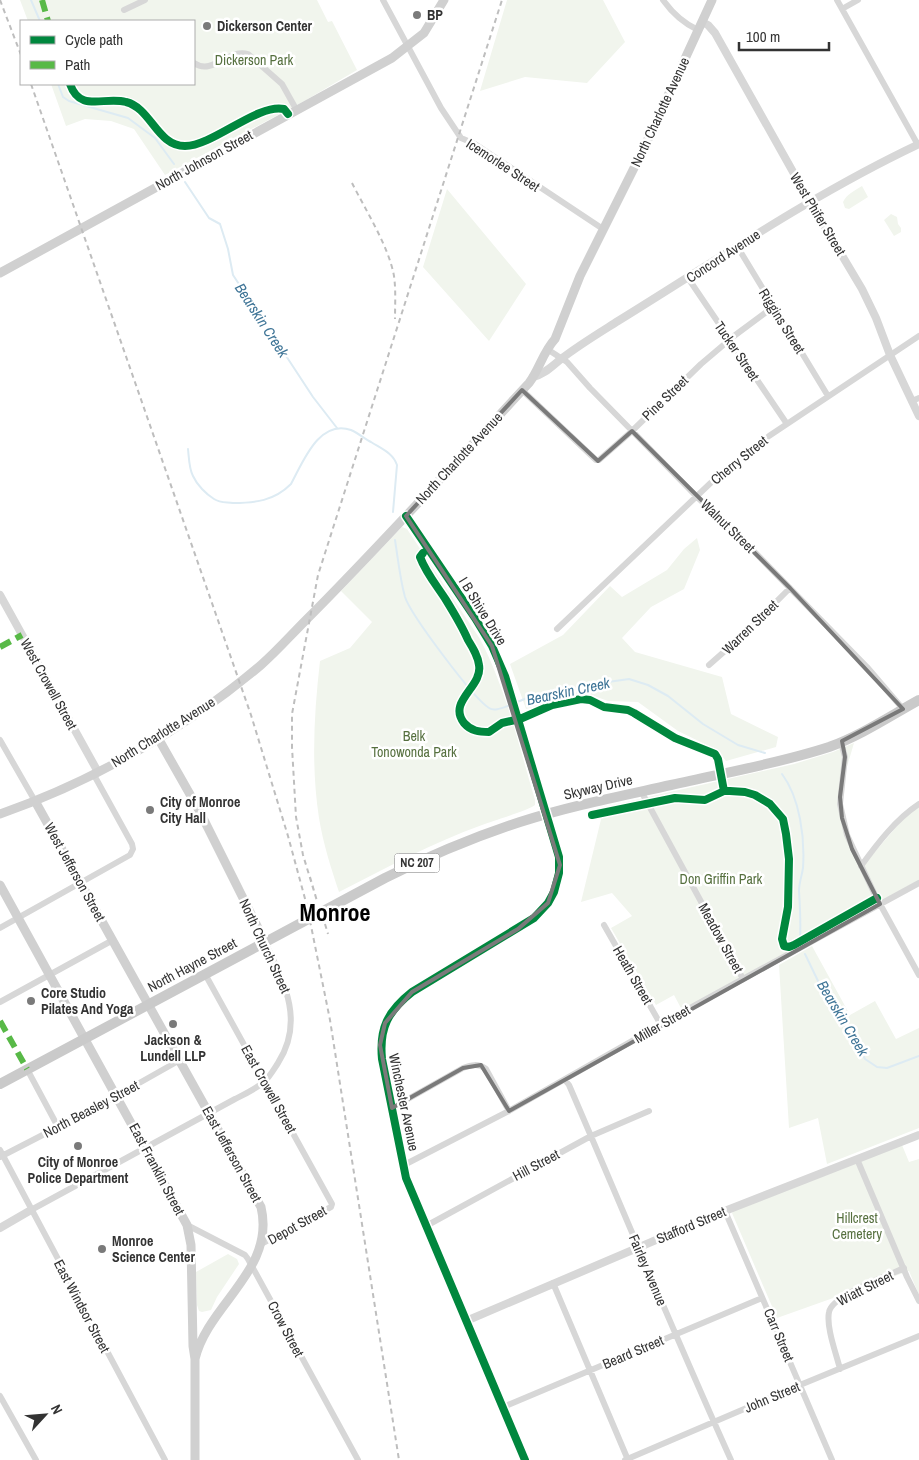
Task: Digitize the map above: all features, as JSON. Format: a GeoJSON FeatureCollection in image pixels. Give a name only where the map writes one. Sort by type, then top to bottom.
{"type":"FeatureCollection","features":[{"type":"Feature","properties":{"kind":"main road","name":"North Johnson Street"},"geometry":{"type":"LineString","coordinates":[[0,273],[392,58],[424,33],[444,0]]}},
{"type":"Feature","properties":{"kind":"main road","name":"North Charlotte Avenue"},"geometry":{"type":"LineString","coordinates":[[0,814],[35,801],[96,773],[158,738],[225,694],[260,666],[329,598],[533,377],[542,371],[572,292],[643,150],[712,0]]}},
{"type":"Feature","properties":{"kind":"main road","name":"Skyway Drive"},"geometry":{"type":"LineString","coordinates":[[265,942],[432,855],[493,831],[547,814],[641,791],[776,762],[830,746],[919,700]]}},
{"type":"Feature","properties":{"kind":"main road","name":"North Church Street"},"geometry":{"type":"LineString","coordinates":[[158,738],[200,812],[265,942]]}},
{"type":"Feature","properties":{"kind":"main road","name":"West Jefferson Street"},"geometry":{"type":"LineString","coordinates":[[35,801],[148,1004]]}},
{"type":"Feature","properties":{"kind":"main road","name":"East Franklin Street"},"geometry":{"type":"LineString","coordinates":[[0,885],[187,1226],[191,1245],[192,1346],[195,1359],[195,1460]]}},
{"type":"Feature","properties":{"kind":"main road","name":"North Hayne Street"},"geometry":{"type":"LineString","coordinates":[[0,1084],[265,942]]}},
{"type":"Feature","properties":{"kind":"main road","name":"East Jefferson Street"},"geometry":{"type":"LineString","coordinates":[[148,1004],[261,1207],[264,1221],[261,1244],[252,1265],[205,1334],[195,1359]]}},
{"type":"Feature","properties":{"kind":"street"},"geometry":{"type":"LineString","coordinates":[[124,10],[145,0]]}},
{"type":"Feature","properties":{"kind":"street","name":"Icemorlee Street"},"geometry":{"type":"LineString","coordinates":[[383,0],[441,108],[461,138],[475,144],[603,229]]}},
{"type":"Feature","properties":{"kind":"street","name":"West Phifer Street"},"geometry":{"type":"LineString","coordinates":[[663,0],[682,21],[700,26],[708,25],[715,33],[862,289],[876,318],[890,355],[916,400],[919,416]]}},
{"type":"Feature","properties":{"kind":"street"},"geometry":{"type":"LineString","coordinates":[[837,0],[918,145]]}},
{"type":"Feature","properties":{"kind":"street"},"geometry":{"type":"LineString","coordinates":[[842,9],[858,0]]}},
{"type":"Feature","properties":{"kind":"street"},"geometry":{"type":"LineString","coordinates":[[195,63],[208,67],[242,52],[248,54],[282,84],[296,109]]}},
{"type":"Feature","properties":{"kind":"street","name":"Concord Avenue"},"geometry":{"type":"LineString","coordinates":[[533,377],[543,374],[562,358],[736,246],[810,201],[871,167],[918,145]]}},
{"type":"Feature","properties":{"kind":"street","name":"Riggins Street"},"geometry":{"type":"LineString","coordinates":[[736,246],[828,396]]}},
{"type":"Feature","properties":{"kind":"street","name":"Tucker Street"},"geometry":{"type":"LineString","coordinates":[[688,278],[787,424]]}},
{"type":"Feature","properties":{"kind":"street","name":"Pine Street"},"geometry":{"type":"LineString","coordinates":[[522,390],[596,460],[600,459],[632,431],[701,364],[773,307]]}},
{"type":"Feature","properties":{"kind":"street","name":"Cherry Street"},"geometry":{"type":"LineString","coordinates":[[557,629],[719,475],[787,424],[919,336]]}},
{"type":"Feature","properties":{"kind":"street","name":"Walnut Street"},"geometry":{"type":"LineString","coordinates":[[550,351],[562,358],[697,497],[735,532],[867,667],[903,709]]}},
{"type":"Feature","properties":{"kind":"street","name":"I B Shive Drive"},"geometry":{"type":"LineString","coordinates":[[406,516],[486,635],[499,662],[547,814]]}},
{"type":"Feature","properties":{"kind":"street","name":"Warren Street"},"geometry":{"type":"LineString","coordinates":[[709,665],[790,588]]}},
{"type":"Feature","properties":{"kind":"street","name":"West Crowell Street"},"geometry":{"type":"LineString","coordinates":[[0,596],[96,773],[133,847],[130,855],[81,882]]}},
{"type":"Feature","properties":{"kind":"street","name":"West Jefferson Street"},"geometry":{"type":"LineString","coordinates":[[0,740],[35,801]]}},
{"type":"Feature","properties":{"kind":"street"},"geometry":{"type":"LineString","coordinates":[[840,742],[846,757],[840,804],[847,835],[880,904],[919,975]]}},
{"type":"Feature","properties":{"kind":"street","name":"Meadow Street"},"geometry":{"type":"LineString","coordinates":[[641,791],[743,979]]}},
{"type":"Feature","properties":{"kind":"street"},"geometry":{"type":"LineString","coordinates":[[861,866],[903,816],[919,804]]}},
{"type":"Feature","properties":{"kind":"street","name":"Winchester Avenue"},"geometry":{"type":"LineString","coordinates":[[525,1460],[406,1178],[380,1045],[385,1023],[397,1005],[412,992],[518,929],[534,918],[548,903],[557,883],[560,865],[547,814]]}},
{"type":"Feature","properties":{"kind":"street"},"geometry":{"type":"LineString","coordinates":[[0,928],[81,882]]}},
{"type":"Feature","properties":{"kind":"street","name":"Miller Street"},"geometry":{"type":"LineString","coordinates":[[404,1165],[509,1111],[919,882]]}},
{"type":"Feature","properties":{"kind":"street","name":"Heath Street"},"geometry":{"type":"LineString","coordinates":[[604,925],[661,1025]]}},
{"type":"Feature","properties":{"kind":"street"},"geometry":{"type":"LineString","coordinates":[[0,1002],[113,940]]}},
{"type":"Feature","properties":{"kind":"street","name":"North Church Street"},"geometry":{"type":"LineString","coordinates":[[31,1210],[265,1081],[284,1054],[290,1035],[291,1021],[286,987],[265,942]]}},
{"type":"Feature","properties":{"kind":"street","name":"East Crowell Street"},"geometry":{"type":"LineString","coordinates":[[205,974],[332,1204]]}},
{"type":"Feature","properties":{"kind":"street","name":"North Beasley Street"},"geometry":{"type":"LineString","coordinates":[[1,1154],[58,1127],[180,1060]]}},
{"type":"Feature","properties":{"kind":"street"},"geometry":{"type":"LineString","coordinates":[[392,1108],[462,1068],[470,1065],[480,1065],[486,1069],[509,1111]]}},
{"type":"Feature","properties":{"kind":"street"},"geometry":{"type":"LineString","coordinates":[[27,1069],[58,1127]]}},
{"type":"Feature","properties":{"kind":"street","name":"Fairley Avenue"},"geometry":{"type":"LineString","coordinates":[[565,1080],[569,1085],[731,1460]]}},
{"type":"Feature","properties":{"kind":"street","name":"Hill Street"},"geometry":{"type":"LineString","coordinates":[[426,1226],[591,1136],[650,1111]]}},
{"type":"Feature","properties":{"kind":"street","name":"Stafford Street"},"geometry":{"type":"LineString","coordinates":[[466,1321],[725,1211],[919,1135]]}},
{"type":"Feature","properties":{"kind":"street","name":"East Windsor Street"},"geometry":{"type":"LineString","coordinates":[[1,1154],[165,1460]]}},
{"type":"Feature","properties":{"kind":"street"},"geometry":{"type":"LineString","coordinates":[[857,1159],[919,1300]]}},
{"type":"Feature","properties":{"kind":"street","name":"Depot Street"},"geometry":{"type":"LineString","coordinates":[[261,1244],[331,1207],[332,1204]]}},
{"type":"Feature","properties":{"kind":"street"},"geometry":{"type":"LineString","coordinates":[[0,1228],[31,1210]]}},
{"type":"Feature","properties":{"kind":"street","name":"Carr Street"},"geometry":{"type":"LineString","coordinates":[[725,1211],[832,1460]]}},
{"type":"Feature","properties":{"kind":"street","name":"Crow Street"},"geometry":{"type":"LineString","coordinates":[[187,1226],[245,1255],[358,1460]]}},
{"type":"Feature","properties":{"kind":"street","name":"Wiatt Street"},"geometry":{"type":"LineString","coordinates":[[840,1368],[828,1319],[830,1306],[836,1300],[849,1293],[904,1268]]}},
{"type":"Feature","properties":{"kind":"street"},"geometry":{"type":"LineString","coordinates":[[553,1284],[627,1460]]}},
{"type":"Feature","properties":{"kind":"street","name":"Beard Street"},"geometry":{"type":"LineString","coordinates":[[503,1407],[762,1298]]}},
{"type":"Feature","properties":{"kind":"street","name":"John Street"},"geometry":{"type":"LineString","coordinates":[[627,1460],[800,1384],[919,1336]]}},
{"type":"Feature","properties":{"kind":"street"},"geometry":{"type":"LineString","coordinates":[[0,1396],[36,1460]]}},
{"type":"Feature","properties":{"kind":"highlighted area"},"geometry":{"type":"Polygon","coordinates":[[[522,390],[598,461],[632,431],[790,588],[903,709],[842,741],[845,757],[840,797],[842,818],[852,849],[880,904],[509,1111],[481,1065],[463,1068],[392,1108],[380,1045],[385,1023],[412,992],[518,929],[548,903],[560,865],[492,646],[406,516],[522,390]]]}},
{"type":"Feature","properties":{"kind":"green space","name":"Dickerson Park"},"geometry":{"type":"Polygon","coordinates":[[[20,0],[317,0],[328,22],[332,21],[357,70],[306,100],[165,175],[134,129],[111,121],[85,119],[66,126],[51,85],[195,85],[195,20],[28,20],[20,0]]]}},
{"type":"Feature","properties":{"kind":"green space"},"geometry":{"type":"Polygon","coordinates":[[[507,0],[603,0],[625,42],[587,83],[525,77],[480,91],[507,0]]]}},
{"type":"Feature","properties":{"kind":"green space"},"geometry":{"type":"Polygon","coordinates":[[[862,186],[868,197],[849,209],[845,208],[843,202],[845,199],[862,186]]]}},
{"type":"Feature","properties":{"kind":"green space"},"geometry":{"type":"Polygon","coordinates":[[[447,189],[526,284],[489,341],[423,267],[447,189]]]}},
{"type":"Feature","properties":{"kind":"green space"},"geometry":{"type":"Polygon","coordinates":[[[891,214],[897,217],[901,228],[901,232],[894,236],[884,220],[891,214]]]}},
{"type":"Feature","properties":{"kind":"green space","name":"Belk Tonowonda Park"},"geometry":{"type":"Polygon","coordinates":[[[402,527],[407,529],[480,639],[497,678],[511,718],[535,805],[445,840],[339,892],[323,837],[316,798],[314,740],[320,661],[350,648],[372,622],[341,591],[402,527]]]}},
{"type":"Feature","properties":{"kind":"green space"},"geometry":{"type":"Polygon","coordinates":[[[697,538],[700,550],[684,589],[651,607],[622,638],[635,652],[722,677],[731,714],[778,737],[776,747],[726,761],[717,750],[678,731],[638,702],[608,701],[586,693],[526,709],[510,664],[563,635],[610,586],[622,597],[667,570],[684,549],[697,538]]]}},
{"type":"Feature","properties":{"kind":"green space","name":"Don Griffin Park"},"geometry":{"type":"Polygon","coordinates":[[[854,743],[838,797],[838,805],[861,868],[905,817],[919,806],[919,880],[682,1010],[674,995],[656,1005],[611,928],[632,916],[612,893],[581,902],[604,807],[794,764],[833,752],[854,743]]]}},
{"type":"Feature","properties":{"kind":"green space"},"geometry":{"type":"Polygon","coordinates":[[[812,946],[850,1015],[875,1001],[896,1039],[919,1028],[919,1128],[827,1164],[818,1118],[789,1128],[779,965],[812,946]]]}},
{"type":"Feature","properties":{"kind":"green space","name":"Hillcrest Cemetery"},"geometry":{"type":"Polygon","coordinates":[[[902,1145],[909,1162],[919,1159],[919,1295],[909,1271],[777,1318],[732,1213],[734,1210],[902,1145]]]}},
{"type":"Feature","properties":{"kind":"green space"},"geometry":{"type":"Polygon","coordinates":[[[228,1254],[237,1259],[239,1264],[217,1297],[211,1310],[199,1311],[197,1305],[196,1272],[228,1254]]]}},
{"type":"Feature","properties":{"kind":"waterway","name":"Bearskin Creek"},"geometry":{"type":"LineString","coordinates":[[31,0],[40,20]]}},
{"type":"Feature","properties":{"kind":"waterway","name":"Bearskin Creek"},"geometry":{"type":"LineString","coordinates":[[58,85],[63,97],[69,101],[128,118],[155,138],[174,164]]}},
{"type":"Feature","properties":{"kind":"waterway","name":"Bearskin Creek"},"geometry":{"type":"LineString","coordinates":[[185,182],[209,218],[220,224],[228,249],[233,275],[313,397],[337,428]]}},
{"type":"Feature","properties":{"kind":"waterway","name":"Bearskin Creek"},"geometry":{"type":"LineString","coordinates":[[188,449],[192,473],[199,486],[208,495],[221,502],[249,502],[264,500],[285,490],[291,484],[307,454],[321,436],[340,428],[351,430],[393,457],[397,465],[393,512]]}},
{"type":"Feature","properties":{"kind":"waterway","name":"Bearskin Creek"},"geometry":{"type":"LineString","coordinates":[[395,540],[405,597],[418,621],[457,673],[481,701],[491,709],[511,705]]}},
{"type":"Feature","properties":{"kind":"waterway","name":"Bearskin Creek"},"geometry":{"type":"LineString","coordinates":[[515,703],[534,695],[581,691],[594,684],[629,679],[648,685],[668,696],[703,724],[738,745],[765,753]]}},
{"type":"Feature","properties":{"kind":"waterway","name":"Bearskin Creek"},"geometry":{"type":"LineString","coordinates":[[782,774],[797,806],[802,831],[803,868],[799,885],[800,938]]}},
{"type":"Feature","properties":{"kind":"waterway","name":"Bearskin Creek"},"geometry":{"type":"LineString","coordinates":[[805,954],[819,983],[842,1023],[850,1031],[865,1059],[877,1067],[887,1068],[919,1056]]}},
{"type":"Feature","properties":{"kind":"railway"},"geometry":{"type":"LineString","coordinates":[[0,0],[20,52]]}},
{"type":"Feature","properties":{"kind":"railway"},"geometry":{"type":"LineString","coordinates":[[310,877],[317,901],[303,855],[296,817],[292,714],[318,575],[502,0]]}},
{"type":"Feature","properties":{"kind":"railway"},"geometry":{"type":"LineString","coordinates":[[31,85],[251,715],[307,906],[330,1020],[399,1460]]}},
{"type":"Feature","properties":{"kind":"railway"},"geometry":{"type":"LineString","coordinates":[[352,183],[382,241],[391,265],[395,287],[395,319]]}},
{"type":"Feature","properties":{"kind":"railway"},"geometry":{"type":"LineString","coordinates":[[325,924],[328,934]]}},
{"type":"Feature","properties":{"kind":"marked path"},"geometry":{"type":"LineString","coordinates":[[42,0],[48,20]]}},
{"type":"Feature","properties":{"kind":"marked path"},"geometry":{"type":"LineString","coordinates":[[0,647],[22,635]]}},
{"type":"Feature","properties":{"kind":"marked path"},"geometry":{"type":"LineString","coordinates":[[0,1021],[27,1069]]}},
{"type":"Feature","properties":{"kind":"cycle path"},"geometry":{"type":"LineString","coordinates":[[70,85],[74,93],[86,101],[118,101],[135,106],[142,111],[167,140],[185,146],[209,139],[262,112],[284,109],[288,114]]}},
{"type":"Feature","properties":{"kind":"cycle path"},"geometry":{"type":"LineString","coordinates":[[406,516],[492,646],[505,676],[559,857],[559,873],[554,892],[548,903],[534,918],[412,992],[391,1013],[384,1029],[381,1048],[406,1178],[525,1460]]}},
{"type":"Feature","properties":{"kind":"cycle path"},"geometry":{"type":"LineString","coordinates":[[423,553],[420,557],[425,568],[458,620],[475,652],[479,665],[479,673],[476,680],[462,701],[460,708],[460,715],[469,728],[489,732],[502,723],[520,719],[552,705],[581,699],[590,700],[604,707],[628,710],[675,738],[715,754],[718,759],[724,791]]}},
{"type":"Feature","properties":{"kind":"cycle path"},"geometry":{"type":"LineString","coordinates":[[592,815],[675,798],[705,800],[724,791],[745,792],[755,795],[770,804],[783,819],[789,859],[788,907],[782,939],[784,946],[794,945],[877,898]]}},
{"type":"Feature","properties":{"kind":"place","name":"BP"},"geometry":{"type":"Point","coordinates":[417,15]}},
{"type":"Feature","properties":{"kind":"place","name":"Dickerson Center"},"geometry":{"type":"Point","coordinates":[207,26]}},
{"type":"Feature","properties":{"kind":"place","name":"City of Monroe City Hall"},"geometry":{"type":"Point","coordinates":[150,810]}},
{"type":"Feature","properties":{"kind":"place","name":"Core Studio Pilates And Yoga"},"geometry":{"type":"Point","coordinates":[31,1001]}},
{"type":"Feature","properties":{"kind":"place","name":"Jackson & Lundell LLP"},"geometry":{"type":"Point","coordinates":[173,1024]}},
{"type":"Feature","properties":{"kind":"place","name":"City of Monroe Police Department"},"geometry":{"type":"Point","coordinates":[78,1146]}},
{"type":"Feature","properties":{"kind":"place","name":"Monroe Science Center"},"geometry":{"type":"Point","coordinates":[102,1249]}},
{"type":"Feature","properties":{"kind":"district","name":"Monroe"},"geometry":{"type":"Point","coordinates":[335,912]}}]}
